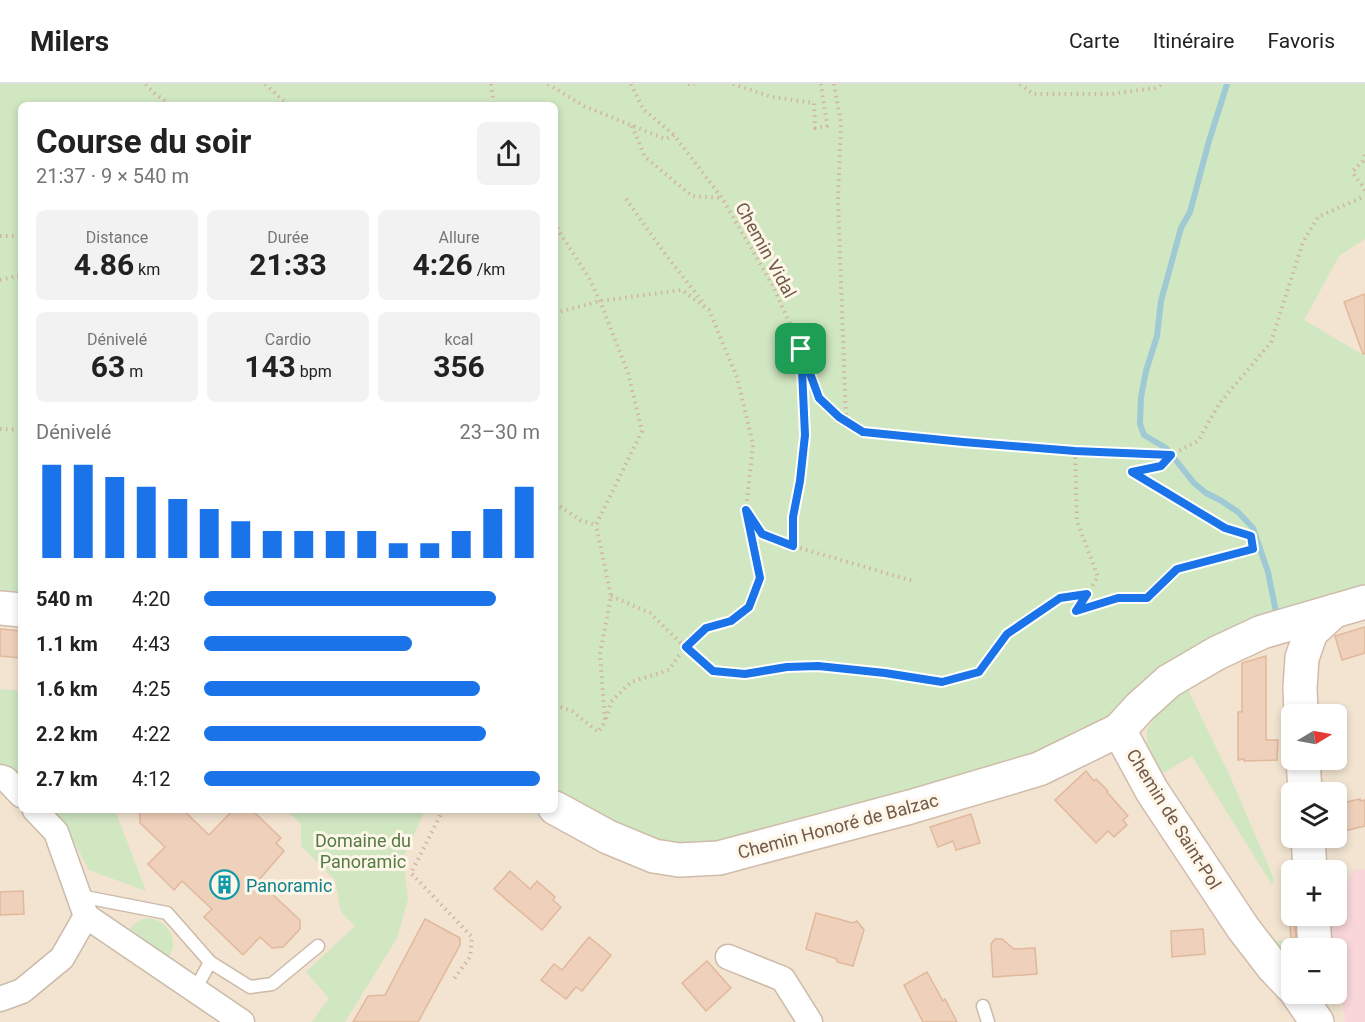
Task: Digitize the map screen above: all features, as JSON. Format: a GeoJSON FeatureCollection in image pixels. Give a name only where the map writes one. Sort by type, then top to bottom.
{"type":"FeatureCollection","features":[{"type":"Feature","properties":{"kind":"main road"},"geometry":{"type":"LineString","coordinates":[[1130,718],[1169,681],[1217,652],[1262,632],[1365,602]]}},
{"type":"Feature","properties":{"kind":"main road"},"geometry":{"type":"LineString","coordinates":[[0,608],[18,610]]}},
{"type":"Feature","properties":{"kind":"main road"},"geometry":{"type":"LineString","coordinates":[[1301,704],[1302,658],[1311,632],[1325,614]]}},
{"type":"Feature","properties":{"kind":"main road","name":"Chemin Honoré de Balzac"},"geometry":{"type":"LineString","coordinates":[[558,810],[608,837],[654,856],[679,860],[719,858],[910,807],[1039,769],[1130,718]]}},
{"type":"Feature","properties":{"kind":"main road","name":"Chemin de Saint-Pol"},"geometry":{"type":"LineString","coordinates":[[1130,718],[1152,791],[1243,928],[1273,967],[1312,1005]]}},
{"type":"Feature","properties":{"kind":"street"},"geometry":{"type":"LineString","coordinates":[[0,777],[6,779],[18,792]]}},
{"type":"Feature","properties":{"kind":"street"},"geometry":{"type":"LineString","coordinates":[[38,813],[56,832],[83,906],[195,990],[243,1022]]}},
{"type":"Feature","properties":{"kind":"street"},"geometry":{"type":"LineString","coordinates":[[0,999],[22,991],[62,958],[83,906]]}},
{"type":"Feature","properties":{"kind":"street"},"geometry":{"type":"LineString","coordinates":[[728,957],[783,979],[810,1022]]}},
{"type":"Feature","properties":{"kind":"lane"},"geometry":{"type":"LineString","coordinates":[[83,906],[167,913],[210,962],[250,987],[272,984],[318,946]]}},
{"type":"Feature","properties":{"kind":"lane"},"geometry":{"type":"LineString","coordinates":[[195,990],[210,962]]}},
{"type":"Feature","properties":{"kind":"lane"},"geometry":{"type":"LineString","coordinates":[[983,1006],[988,1022]]}},
{"type":"Feature","properties":{"kind":"path"},"geometry":{"type":"LineString","coordinates":[[146,84],[167,102]]}},
{"type":"Feature","properties":{"kind":"path"},"geometry":{"type":"LineString","coordinates":[[266,84],[285,102]]}},
{"type":"Feature","properties":{"kind":"path"},"geometry":{"type":"LineString","coordinates":[[490,84],[493,102]]}},
{"type":"Feature","properties":{"kind":"path"},"geometry":{"type":"LineString","coordinates":[[548,84],[584,106],[665,139],[674,135]]}},
{"type":"Feature","properties":{"kind":"path","name":"Chemin Vidal"},"geometry":{"type":"LineString","coordinates":[[631,84],[643,109],[674,135],[722,198],[773,286],[801,349],[819,398],[863,432],[1075,451],[1171,455],[1198,441],[1219,404],[1271,342],[1303,242],[1318,217],[1365,196]]}},
{"type":"Feature","properties":{"kind":"path"},"geometry":{"type":"LineString","coordinates":[[688,84],[695,84]]}},
{"type":"Feature","properties":{"kind":"path"},"geometry":{"type":"LineString","coordinates":[[733,84],[772,97],[814,104],[815,128],[827,126],[821,84]]}},
{"type":"Feature","properties":{"kind":"path"},"geometry":{"type":"LineString","coordinates":[[834,84],[841,123],[838,199],[846,421]]}},
{"type":"Feature","properties":{"kind":"path"},"geometry":{"type":"LineString","coordinates":[[1020,84],[1033,94],[1112,94],[1155,88],[1162,84]]}},
{"type":"Feature","properties":{"kind":"path"},"geometry":{"type":"LineString","coordinates":[[632,125],[645,157],[692,196],[722,198]]}},
{"type":"Feature","properties":{"kind":"path"},"geometry":{"type":"LineString","coordinates":[[1365,155],[1363,161],[1353,171],[1365,191]]}},
{"type":"Feature","properties":{"kind":"path"},"geometry":{"type":"LineString","coordinates":[[558,706],[572,711],[598,732],[605,722],[611,702],[631,682],[669,670],[686,647],[706,628],[731,621],[749,607],[760,578],[746,510],[753,444],[736,377],[709,310],[626,200]]}},
{"type":"Feature","properties":{"kind":"path"},"geometry":{"type":"LineString","coordinates":[[558,229],[589,278],[600,301],[628,372],[642,431],[596,525],[611,596],[600,654],[605,722]]}},
{"type":"Feature","properties":{"kind":"path"},"geometry":{"type":"LineString","coordinates":[[0,236],[18,236]]}},
{"type":"Feature","properties":{"kind":"path"},"geometry":{"type":"LineString","coordinates":[[0,280],[18,276]]}},
{"type":"Feature","properties":{"kind":"path"},"geometry":{"type":"LineString","coordinates":[[558,312],[600,301],[682,290],[709,310]]}},
{"type":"Feature","properties":{"kind":"path"},"geometry":{"type":"LineString","coordinates":[[793,546],[793,517],[805,435],[801,349]]}},
{"type":"Feature","properties":{"kind":"path"},"geometry":{"type":"LineString","coordinates":[[0,429],[18,430]]}},
{"type":"Feature","properties":{"kind":"path"},"geometry":{"type":"LineString","coordinates":[[1075,451],[1077,521],[1098,577],[1076,611],[1118,598],[1147,598],[1177,569],[1253,549],[1251,536],[1225,528],[1132,472],[1161,466],[1171,455]]}},
{"type":"Feature","properties":{"kind":"path"},"geometry":{"type":"LineString","coordinates":[[558,505],[580,520],[596,525]]}},
{"type":"Feature","properties":{"kind":"path"},"geometry":{"type":"LineString","coordinates":[[746,510],[762,534],[793,546],[913,582]]}},
{"type":"Feature","properties":{"kind":"path"},"geometry":{"type":"LineString","coordinates":[[611,596],[650,614],[713,671],[745,674],[787,667],[818,666],[942,682],[979,672],[1007,634],[1060,598],[1087,594]]}},
{"type":"Feature","properties":{"kind":"path"},"geometry":{"type":"LineString","coordinates":[[441,813],[411,873],[472,937],[470,957],[454,979]]}},
{"type":"Feature","properties":{"kind":"shaded area"},"geometry":{"type":"Polygon","coordinates":[[[0,84],[1365,84],[1365,1022],[0,1022],[0,84]]]}},
{"type":"Feature","properties":{"kind":"shaded area"},"geometry":{"type":"Polygon","coordinates":[[[1365,869],[1365,1022],[1345,1022],[1342,1004],[1347,1004],[1347,938],[1332,938],[1331,926],[1347,926],[1347,881],[1355,870],[1365,869]]]}},
{"type":"Feature","properties":{"kind":"green space"},"geometry":{"type":"Polygon","coordinates":[[[0,84],[1365,84],[1365,239],[1339,256],[1304,320],[1365,356],[1365,595],[1290,617],[1076,744],[704,847],[658,846],[558,798],[558,102],[18,102],[18,596],[0,594],[0,84]]]}},
{"type":"Feature","properties":{"kind":"green space"},"geometry":{"type":"Polygon","coordinates":[[[1187,688],[1229,774],[1274,879],[1272,885],[1192,756],[1155,778],[1147,756],[1147,730],[1159,709],[1187,688]]]}},
{"type":"Feature","properties":{"kind":"green space"},"geometry":{"type":"Polygon","coordinates":[[[0,689],[18,691],[18,772],[0,763],[0,689]]]}},
{"type":"Feature","properties":{"kind":"green space"},"geometry":{"type":"Polygon","coordinates":[[[54,813],[116,813],[146,891],[89,870],[69,832],[54,813]]]}},
{"type":"Feature","properties":{"kind":"green space","name":"Domaine du Panoramic"},"geometry":{"type":"Polygon","coordinates":[[[289,813],[424,813],[403,858],[408,899],[397,938],[345,1022],[312,1022],[329,998],[306,972],[355,926],[341,912],[335,880],[301,846],[301,824],[289,813]]]}},
{"type":"Feature","properties":{"kind":"green space"},"geometry":{"type":"Polygon","coordinates":[[[147,918],[163,924],[173,939],[172,951],[162,962],[127,934],[135,924],[147,918]]]}},
{"type":"Feature","properties":{"kind":"green space"},"geometry":{"type":"Polygon","coordinates":[[[1281,941],[1281,954],[1273,943],[1281,941]]]}},
{"type":"Feature","properties":{"kind":"building"},"geometry":{"type":"Polygon","coordinates":[[[1365,294],[1365,354],[1363,354],[1344,302],[1365,294]]]}},
{"type":"Feature","properties":{"kind":"building"},"geometry":{"type":"Polygon","coordinates":[[[1365,627],[1365,653],[1342,660],[1335,636],[1365,627]]]}},
{"type":"Feature","properties":{"kind":"building"},"geometry":{"type":"Polygon","coordinates":[[[0,629],[18,631],[18,658],[0,656],[0,629]]]}},
{"type":"Feature","properties":{"kind":"building"},"geometry":{"type":"Polygon","coordinates":[[[1266,656],[1266,740],[1278,740],[1277,760],[1238,760],[1238,712],[1242,712],[1242,663],[1266,656]]]}},
{"type":"Feature","properties":{"kind":"building"},"geometry":{"type":"Polygon","coordinates":[[[1086,771],[1094,781],[1096,779],[1108,791],[1128,816],[1123,820],[1127,825],[1114,837],[1108,831],[1096,843],[1055,800],[1086,771]]]}},
{"type":"Feature","properties":{"kind":"building"},"geometry":{"type":"Polygon","coordinates":[[[1365,800],[1365,826],[1347,830],[1347,802],[1365,800]]]}},
{"type":"Feature","properties":{"kind":"building","name":"Panoramic"},"geometry":{"type":"Polygon","coordinates":[[[140,813],[186,813],[209,835],[230,813],[255,813],[281,838],[276,843],[284,851],[258,881],[300,920],[300,929],[283,947],[272,948],[260,937],[243,955],[204,917],[212,909],[182,881],[174,890],[148,864],[165,847],[140,823],[140,813]]]}},
{"type":"Feature","properties":{"kind":"building"},"geometry":{"type":"Polygon","coordinates":[[[971,814],[980,843],[956,850],[953,841],[938,847],[930,827],[971,814]]]}},
{"type":"Feature","properties":{"kind":"building"},"geometry":{"type":"Polygon","coordinates":[[[510,871],[530,889],[537,881],[555,897],[553,900],[561,907],[542,930],[494,889],[510,871]]]}},
{"type":"Feature","properties":{"kind":"building"},"geometry":{"type":"Polygon","coordinates":[[[23,891],[24,914],[0,915],[0,892],[23,891]]]}},
{"type":"Feature","properties":{"kind":"building"},"geometry":{"type":"Polygon","coordinates":[[[816,913],[853,923],[857,921],[864,930],[853,966],[806,949],[816,913]]]}},
{"type":"Feature","properties":{"kind":"building"},"geometry":{"type":"Polygon","coordinates":[[[425,919],[460,938],[460,945],[418,1022],[353,1022],[368,996],[385,995],[425,919]]]}},
{"type":"Feature","properties":{"kind":"building"},"geometry":{"type":"Polygon","coordinates":[[[1290,926],[1295,926],[1296,938],[1291,938],[1290,926]]]}},
{"type":"Feature","properties":{"kind":"building"},"geometry":{"type":"Polygon","coordinates":[[[1203,929],[1205,954],[1172,957],[1171,931],[1203,929]]]}},
{"type":"Feature","properties":{"kind":"building"},"geometry":{"type":"Polygon","coordinates":[[[589,937],[611,955],[582,991],[576,987],[566,999],[541,980],[554,964],[562,970],[589,937]]]}},
{"type":"Feature","properties":{"kind":"building"},"geometry":{"type":"Polygon","coordinates":[[[995,939],[1002,939],[1014,949],[1035,948],[1037,974],[993,977],[991,944],[995,939]]]}},
{"type":"Feature","properties":{"kind":"building"},"geometry":{"type":"Polygon","coordinates":[[[707,961],[731,988],[706,1011],[682,983],[707,961]]]}},
{"type":"Feature","properties":{"kind":"building"},"geometry":{"type":"Polygon","coordinates":[[[927,972],[957,1022],[923,1022],[904,985],[927,972]]]}},
{"type":"Feature","properties":{"kind":"waterway"},"geometry":{"type":"LineString","coordinates":[[1227,84],[1190,212],[1181,228],[1161,301],[1157,336],[1141,397],[1140,424],[1144,435],[1166,448],[1194,483],[1238,512],[1253,528],[1268,572],[1277,617]]}},
{"type":"Feature","properties":{"kind":"place","name":"Panoramic"},"geometry":{"type":"Point","coordinates":[225,885]}},
{"type":"Feature","properties":{"kind":"route"},"geometry":{"type":"LineString","coordinates":[[801,349],[819,398],[839,417],[863,432],[1075,451],[1171,455],[1161,466],[1132,472],[1225,528],[1251,536],[1253,549],[1177,569],[1147,598],[1118,598],[1076,611],[1087,594],[1060,598],[1007,634],[979,672],[942,682],[818,666],[787,667],[745,674],[713,671],[686,647],[706,628],[731,621],[749,607],[760,578],[746,510],[762,534],[793,546],[793,517],[805,435],[801,349]]}}]}
